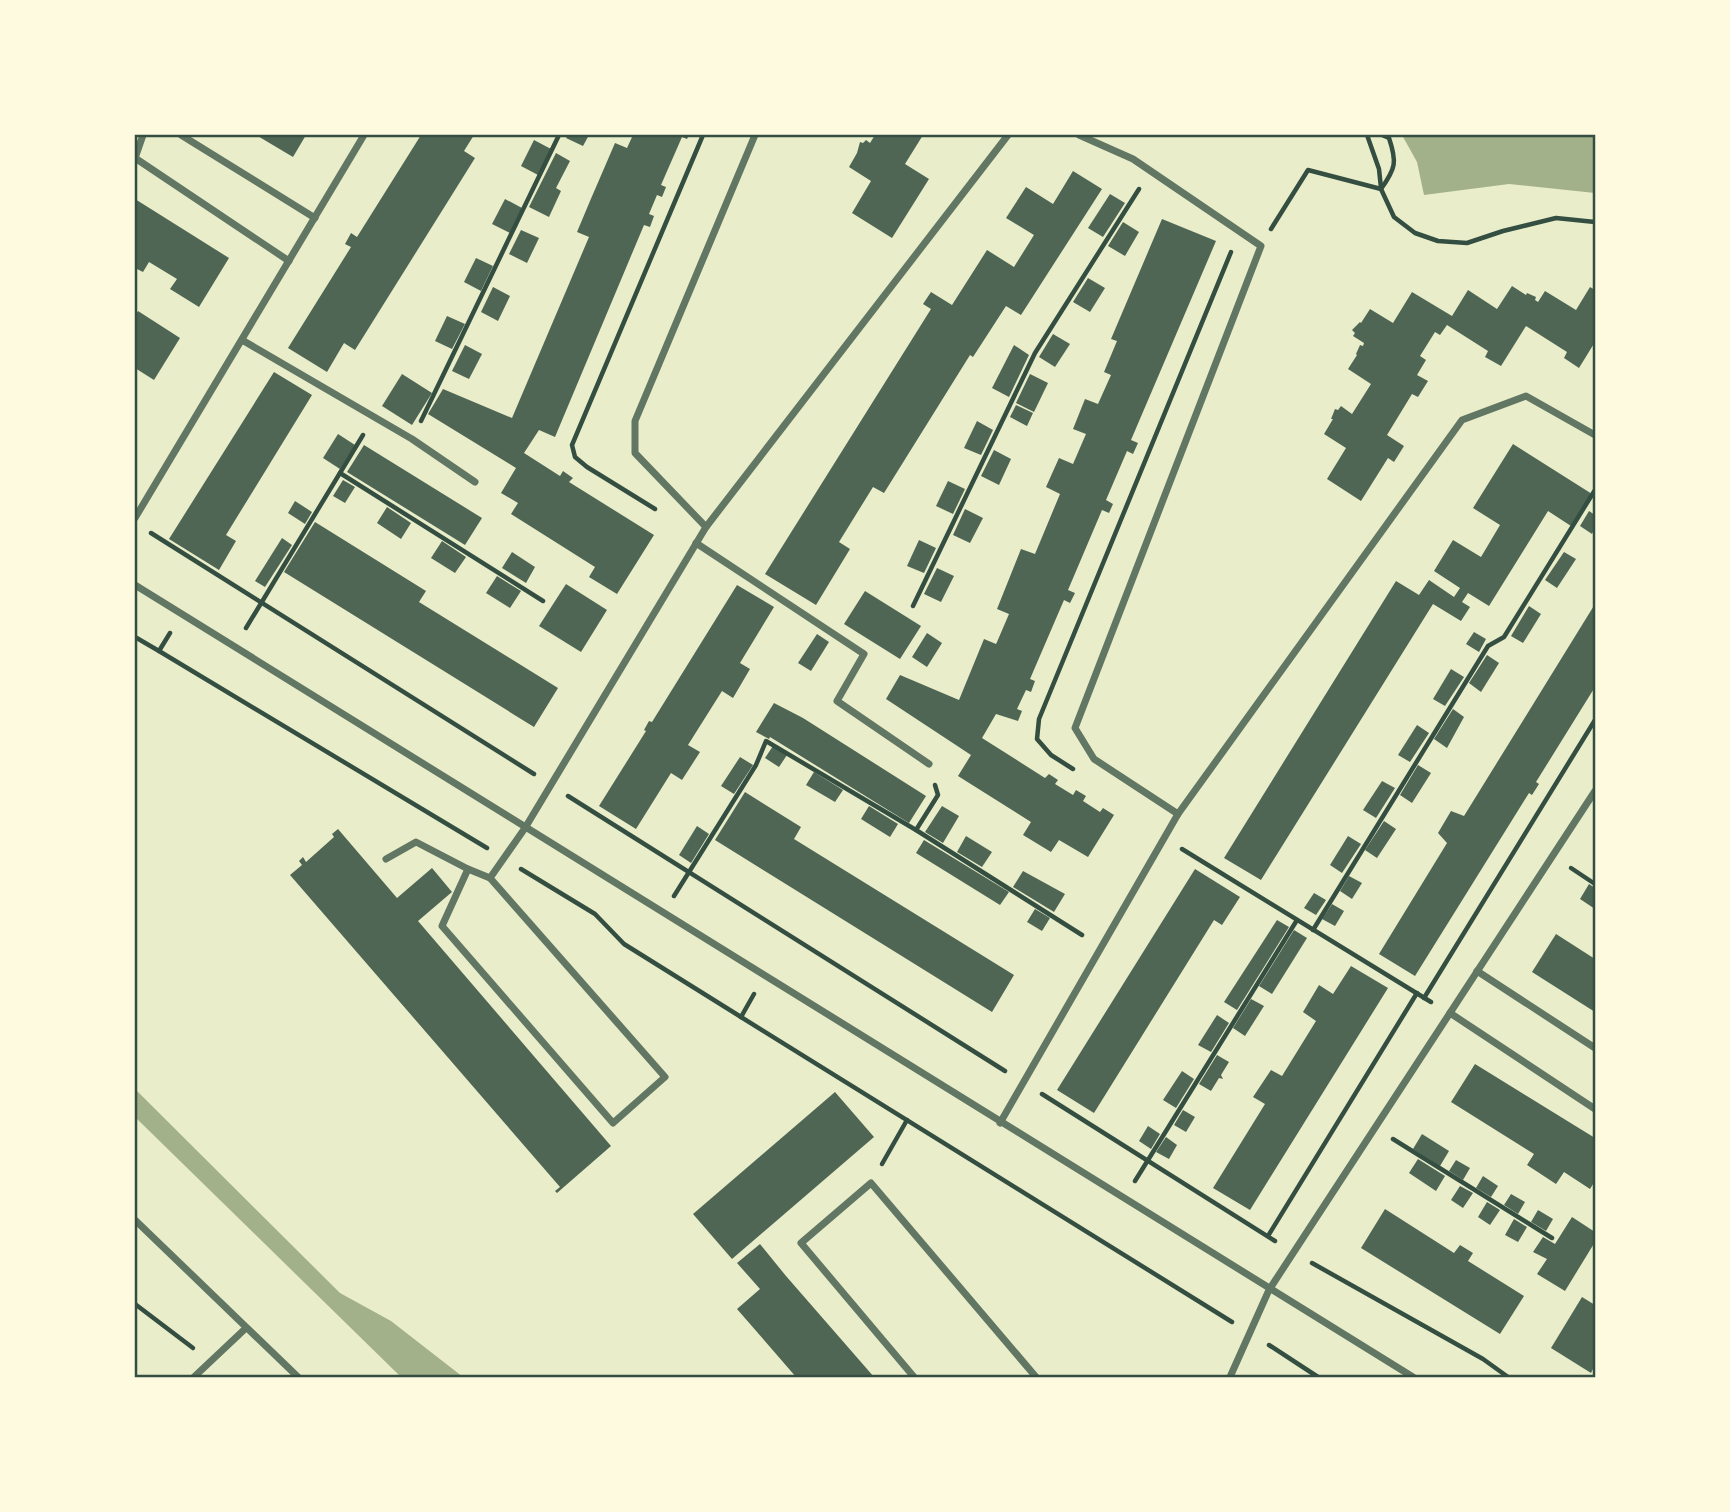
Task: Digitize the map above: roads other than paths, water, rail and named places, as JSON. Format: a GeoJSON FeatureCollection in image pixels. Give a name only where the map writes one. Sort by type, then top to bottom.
{"type":"FeatureCollection","features":[{"type":"Feature","properties":{"kind":"street"},"geometry":{"type":"LineString","coordinates":[[143,135],[135,158],[289,261]]}},
{"type":"Feature","properties":{"kind":"street"},"geometry":{"type":"LineString","coordinates":[[181,135],[315,218]]}},
{"type":"Feature","properties":{"kind":"street"},"geometry":{"type":"LineString","coordinates":[[135,518],[364,135]]}},
{"type":"Feature","properties":{"kind":"street"},"geometry":{"type":"LineString","coordinates":[[706,527],[635,453],[635,421],[755,135]]}},
{"type":"Feature","properties":{"kind":"street"},"geometry":{"type":"LineString","coordinates":[[490,878],[525,828],[706,527],[1008,135]]}},
{"type":"Feature","properties":{"kind":"street"},"geometry":{"type":"LineString","coordinates":[[1079,135],[1133,159],[1261,246],[1075,728],[1094,760],[1178,814]]}},
{"type":"Feature","properties":{"kind":"street"},"geometry":{"type":"LineString","coordinates":[[242,340],[412,439],[475,482]]}},
{"type":"Feature","properties":{"kind":"street"},"geometry":{"type":"LineString","coordinates":[[1000,1123],[1178,814],[1462,420],[1526,397],[1595,435]]}},
{"type":"Feature","properties":{"kind":"street"},"geometry":{"type":"LineString","coordinates":[[696,543],[864,654],[837,701],[929,764]]}},
{"type":"Feature","properties":{"kind":"street"},"geometry":{"type":"LineString","coordinates":[[135,585],[1413,1377]]}},
{"type":"Feature","properties":{"kind":"street"},"geometry":{"type":"LineString","coordinates":[[1230,1377],[1269,1290],[1595,791]]}},
{"type":"Feature","properties":{"kind":"street"},"geometry":{"type":"LineString","coordinates":[[386,859],[416,842],[490,878],[665,1077],[612,1124],[442,926],[468,869]]}},
{"type":"Feature","properties":{"kind":"street"},"geometry":{"type":"LineString","coordinates":[[1477,971],[1595,1048]]}},
{"type":"Feature","properties":{"kind":"street"},"geometry":{"type":"LineString","coordinates":[[1450,1013],[1595,1109]]}},
{"type":"Feature","properties":{"kind":"street"},"geometry":{"type":"LineString","coordinates":[[914,1377],[801,1243],[872,1183],[1036,1377]]}},
{"type":"Feature","properties":{"kind":"street"},"geometry":{"type":"LineString","coordinates":[[135,1220],[298,1377]]}},
{"type":"Feature","properties":{"kind":"street"},"geometry":{"type":"LineString","coordinates":[[194,1377],[246,1328]]}}]}
